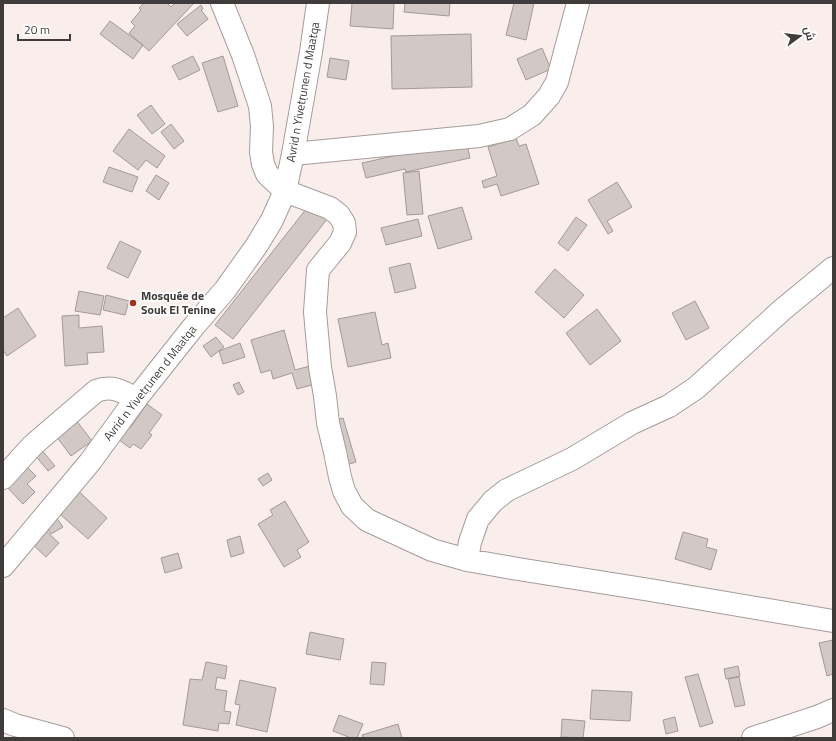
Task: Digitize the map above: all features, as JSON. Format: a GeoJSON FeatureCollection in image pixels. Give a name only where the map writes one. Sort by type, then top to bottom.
{"type":"FeatureCollection","features":[{"type":"Feature","properties":{"kind":"street"},"geometry":{"type":"LineString","coordinates":[[222,3],[260,106],[262,126],[261,152],[263,164],[267,174],[285,191],[330,208],[339,215],[344,223],[345,232],[340,243],[318,270],[315,312],[320,367],[328,423],[344,491],[352,506],[366,520],[432,550],[467,560],[833,621]]}},
{"type":"Feature","properties":{"kind":"street","name":"Avrid n Yivetṛunen d Maatqa"},"geometry":{"type":"LineString","coordinates":[[3,566],[90,462],[136,399],[194,326],[225,290],[257,245],[272,220],[285,191],[293,154],[310,59],[318,3]]}},
{"type":"Feature","properties":{"kind":"street"},"geometry":{"type":"LineString","coordinates":[[293,154],[479,136],[510,129],[532,115],[549,96],[557,82],[578,3]]}},
{"type":"Feature","properties":{"kind":"street"},"geometry":{"type":"LineString","coordinates":[[467,560],[470,542],[478,519],[492,501],[507,490],[572,459],[632,423],[669,406],[696,388],[782,310],[833,268]]}},
{"type":"Feature","properties":{"kind":"street"},"geometry":{"type":"LineString","coordinates":[[3,478],[33,445],[96,392],[103,388],[111,388],[136,399]]}},
{"type":"Feature","properties":{"kind":"street"},"geometry":{"type":"LineString","coordinates":[[753,738],[817,717],[833,710]]}},
{"type":"Feature","properties":{"kind":"street"},"geometry":{"type":"LineString","coordinates":[[3,720],[15,725],[63,738]]}},
{"type":"Feature","properties":{"kind":"building"},"geometry":{"type":"Polygon","coordinates":[[[144,3],[167,3],[171,7],[175,3],[194,3],[149,51],[129,33],[135,26],[131,22],[141,10],[139,8],[144,3]]]}},
{"type":"Feature","properties":{"kind":"building"},"geometry":{"type":"Polygon","coordinates":[[[352,3],[394,3],[393,29],[350,26],[352,3]]]}},
{"type":"Feature","properties":{"kind":"building"},"geometry":{"type":"Polygon","coordinates":[[[405,3],[450,3],[449,16],[404,12],[405,3]]]}},
{"type":"Feature","properties":{"kind":"building"},"geometry":{"type":"Polygon","coordinates":[[[514,3],[534,3],[526,40],[506,35],[514,3]]]}},
{"type":"Feature","properties":{"kind":"building"},"geometry":{"type":"Polygon","coordinates":[[[201,5],[203,9],[201,10],[208,19],[187,36],[177,24],[201,5]]]}},
{"type":"Feature","properties":{"kind":"building"},"geometry":{"type":"Polygon","coordinates":[[[110,21],[143,45],[133,59],[100,34],[110,21]]]}},
{"type":"Feature","properties":{"kind":"building"},"geometry":{"type":"Polygon","coordinates":[[[471,34],[472,87],[392,89],[391,36],[471,34]]]}},
{"type":"Feature","properties":{"kind":"building"},"geometry":{"type":"Polygon","coordinates":[[[542,48],[551,69],[526,80],[517,59],[542,48]]]}},
{"type":"Feature","properties":{"kind":"building"},"geometry":{"type":"Polygon","coordinates":[[[193,56],[200,70],[179,80],[172,66],[193,56]]]}},
{"type":"Feature","properties":{"kind":"building"},"geometry":{"type":"Polygon","coordinates":[[[223,56],[238,106],[218,112],[202,63],[223,56]]]}},
{"type":"Feature","properties":{"kind":"building"},"geometry":{"type":"Polygon","coordinates":[[[330,58],[349,61],[346,80],[327,77],[330,58]]]}},
{"type":"Feature","properties":{"kind":"building"},"geometry":{"type":"Polygon","coordinates":[[[151,105],[165,124],[152,134],[137,115],[151,105]]]}},
{"type":"Feature","properties":{"kind":"building"},"geometry":{"type":"Polygon","coordinates":[[[171,124],[184,141],[174,149],[161,132],[171,124]]]}},
{"type":"Feature","properties":{"kind":"building"},"geometry":{"type":"Polygon","coordinates":[[[129,129],[165,156],[157,168],[146,160],[138,170],[113,151],[129,129]]]}},
{"type":"Feature","properties":{"kind":"building"},"geometry":{"type":"Polygon","coordinates":[[[516,138],[519,146],[526,144],[539,184],[501,196],[497,184],[484,188],[482,181],[497,176],[488,147],[516,138]]]}},
{"type":"Feature","properties":{"kind":"building"},"geometry":{"type":"Polygon","coordinates":[[[466,140],[470,158],[406,172],[405,169],[366,178],[362,163],[466,140]]]}},
{"type":"Feature","properties":{"kind":"building"},"geometry":{"type":"Polygon","coordinates":[[[109,167],[138,177],[132,192],[103,182],[109,167]]]}},
{"type":"Feature","properties":{"kind":"building"},"geometry":{"type":"Polygon","coordinates":[[[419,171],[423,214],[407,215],[403,173],[419,171]]]}},
{"type":"Feature","properties":{"kind":"building"},"geometry":{"type":"Polygon","coordinates":[[[156,175],[169,183],[159,200],[146,191],[156,175]]]}},
{"type":"Feature","properties":{"kind":"building"},"geometry":{"type":"Polygon","coordinates":[[[617,182],[632,207],[607,221],[613,231],[608,234],[588,200],[617,182]]]}},
{"type":"Feature","properties":{"kind":"building"},"geometry":{"type":"Polygon","coordinates":[[[310,204],[328,218],[233,339],[215,325],[310,204]]]}},
{"type":"Feature","properties":{"kind":"building"},"geometry":{"type":"Polygon","coordinates":[[[462,207],[472,239],[438,249],[428,216],[462,207]]]}},
{"type":"Feature","properties":{"kind":"building"},"geometry":{"type":"Polygon","coordinates":[[[576,217],[587,225],[568,251],[558,243],[576,217]]]}},
{"type":"Feature","properties":{"kind":"building"},"geometry":{"type":"Polygon","coordinates":[[[418,219],[422,236],[386,245],[381,228],[418,219]]]}},
{"type":"Feature","properties":{"kind":"building"},"geometry":{"type":"Polygon","coordinates":[[[120,241],[141,251],[128,278],[107,268],[120,241]]]}},
{"type":"Feature","properties":{"kind":"building"},"geometry":{"type":"Polygon","coordinates":[[[410,263],[416,288],[395,293],[389,268],[410,263]]]}},
{"type":"Feature","properties":{"kind":"building"},"geometry":{"type":"Polygon","coordinates":[[[555,269],[584,295],[564,318],[535,292],[555,269]]]}},
{"type":"Feature","properties":{"kind":"building"},"geometry":{"type":"Polygon","coordinates":[[[79,291],[104,296],[100,315],[75,311],[79,291]]]}},
{"type":"Feature","properties":{"kind":"building"},"geometry":{"type":"Polygon","coordinates":[[[106,295],[129,301],[125,315],[103,310],[106,295]]]}},
{"type":"Feature","properties":{"kind":"building"},"geometry":{"type":"Polygon","coordinates":[[[695,301],[709,328],[686,340],[672,313],[695,301]]]}},
{"type":"Feature","properties":{"kind":"building"},"geometry":{"type":"Polygon","coordinates":[[[18,308],[36,336],[7,356],[3,350],[3,318],[18,308]]]}},
{"type":"Feature","properties":{"kind":"building"},"geometry":{"type":"Polygon","coordinates":[[[597,309],[621,341],[590,365],[566,333],[597,309]]]}},
{"type":"Feature","properties":{"kind":"building"},"geometry":{"type":"Polygon","coordinates":[[[375,312],[382,345],[388,343],[391,358],[348,367],[338,319],[375,312]]]}},
{"type":"Feature","properties":{"kind":"building"},"geometry":{"type":"Polygon","coordinates":[[[79,315],[79,328],[102,326],[104,352],[87,353],[88,364],[65,366],[62,316],[79,315]]]}},
{"type":"Feature","properties":{"kind":"building"},"geometry":{"type":"Polygon","coordinates":[[[284,330],[295,370],[310,366],[315,384],[297,389],[292,373],[273,379],[271,370],[261,373],[251,340],[284,330]]]}},
{"type":"Feature","properties":{"kind":"building"},"geometry":{"type":"Polygon","coordinates":[[[216,337],[224,347],[211,357],[203,346],[216,337]]]}},
{"type":"Feature","properties":{"kind":"building"},"geometry":{"type":"Polygon","coordinates":[[[240,343],[245,357],[223,364],[219,351],[240,343]]]}},
{"type":"Feature","properties":{"kind":"building"},"geometry":{"type":"Polygon","coordinates":[[[239,382],[244,392],[238,395],[233,385],[239,382]]]}},
{"type":"Feature","properties":{"kind":"building"},"geometry":{"type":"Polygon","coordinates":[[[147,404],[162,415],[149,433],[152,435],[141,449],[133,444],[130,448],[111,434],[120,421],[130,428],[147,404]]]}},
{"type":"Feature","properties":{"kind":"building"},"geometry":{"type":"Polygon","coordinates":[[[343,418],[356,462],[343,466],[330,422],[343,418]]]}},
{"type":"Feature","properties":{"kind":"building"},"geometry":{"type":"Polygon","coordinates":[[[76,420],[92,441],[71,456],[56,436],[76,420]]]}},
{"type":"Feature","properties":{"kind":"building"},"geometry":{"type":"Polygon","coordinates":[[[41,449],[55,466],[48,471],[35,455],[41,449]]]}},
{"type":"Feature","properties":{"kind":"building"},"geometry":{"type":"Polygon","coordinates":[[[23,463],[36,476],[27,484],[35,492],[23,504],[3,483],[23,463]]]}},
{"type":"Feature","properties":{"kind":"building"},"geometry":{"type":"Polygon","coordinates":[[[268,473],[272,480],[263,486],[258,479],[268,473]]]}},
{"type":"Feature","properties":{"kind":"building"},"geometry":{"type":"Polygon","coordinates":[[[72,485],[107,518],[88,539],[52,507],[72,485]]]}},
{"type":"Feature","properties":{"kind":"building"},"geometry":{"type":"Polygon","coordinates":[[[285,501],[309,542],[297,550],[301,557],[284,567],[258,524],[273,515],[270,510],[285,501]]]}},
{"type":"Feature","properties":{"kind":"building"},"geometry":{"type":"Polygon","coordinates":[[[56,517],[63,527],[51,534],[44,524],[56,517]]]}},
{"type":"Feature","properties":{"kind":"building"},"geometry":{"type":"Polygon","coordinates":[[[44,529],[59,543],[46,557],[31,543],[44,529]]]}},
{"type":"Feature","properties":{"kind":"building"},"geometry":{"type":"Polygon","coordinates":[[[683,532],[708,539],[706,547],[717,550],[711,570],[675,559],[683,532]]]}},
{"type":"Feature","properties":{"kind":"building"},"geometry":{"type":"Polygon","coordinates":[[[240,536],[244,553],[231,557],[227,540],[240,536]]]}},
{"type":"Feature","properties":{"kind":"building"},"geometry":{"type":"Polygon","coordinates":[[[178,553],[182,568],[165,573],[161,558],[178,553]]]}},
{"type":"Feature","properties":{"kind":"building"},"geometry":{"type":"Polygon","coordinates":[[[310,632],[344,639],[340,660],[306,654],[310,632]]]}},
{"type":"Feature","properties":{"kind":"building"},"geometry":{"type":"Polygon","coordinates":[[[833,640],[833,674],[827,676],[819,643],[833,640]]]}},
{"type":"Feature","properties":{"kind":"building"},"geometry":{"type":"Polygon","coordinates":[[[206,662],[227,666],[225,679],[217,677],[215,689],[227,691],[224,711],[231,712],[229,724],[219,723],[218,731],[183,725],[190,679],[202,680],[206,662]]]}},
{"type":"Feature","properties":{"kind":"building"},"geometry":{"type":"Polygon","coordinates":[[[372,662],[386,663],[384,685],[370,684],[372,662]]]}},
{"type":"Feature","properties":{"kind":"building"},"geometry":{"type":"Polygon","coordinates":[[[738,666],[740,676],[726,679],[724,669],[738,666]]]}},
{"type":"Feature","properties":{"kind":"building"},"geometry":{"type":"Polygon","coordinates":[[[698,674],[713,723],[700,727],[685,677],[698,674]]]}},
{"type":"Feature","properties":{"kind":"building"},"geometry":{"type":"Polygon","coordinates":[[[739,677],[745,705],[735,707],[728,679],[739,677]]]}},
{"type":"Feature","properties":{"kind":"building"},"geometry":{"type":"Polygon","coordinates":[[[240,680],[276,688],[267,732],[236,725],[240,705],[235,704],[240,680]]]}},
{"type":"Feature","properties":{"kind":"building"},"geometry":{"type":"Polygon","coordinates":[[[592,690],[632,692],[630,721],[590,719],[592,690]]]}},
{"type":"Feature","properties":{"kind":"building"},"geometry":{"type":"Polygon","coordinates":[[[339,715],[363,724],[357,738],[351,738],[333,731],[339,715]]]}},
{"type":"Feature","properties":{"kind":"building"},"geometry":{"type":"Polygon","coordinates":[[[675,717],[678,731],[666,734],[663,720],[675,717]]]}},
{"type":"Feature","properties":{"kind":"building"},"geometry":{"type":"Polygon","coordinates":[[[562,719],[585,721],[583,738],[561,737],[562,719]]]}},
{"type":"Feature","properties":{"kind":"building"},"geometry":{"type":"Polygon","coordinates":[[[398,724],[402,738],[363,738],[362,735],[398,724]]]}},
{"type":"Feature","properties":{"kind":"place","name":"Mosquée de Souk El Tenine"},"geometry":{"type":"Point","coordinates":[133,303]}}]}
